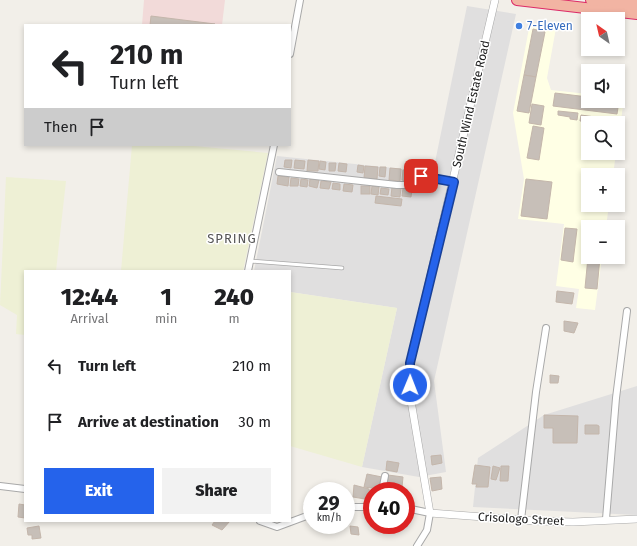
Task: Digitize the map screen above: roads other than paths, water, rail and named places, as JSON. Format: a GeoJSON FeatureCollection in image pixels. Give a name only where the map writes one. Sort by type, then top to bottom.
{"type":"FeatureCollection","features":[{"type":"Feature","properties":{"kind":"highway"},"geometry":{"type":"LineString","coordinates":[[517,0],[637,14]]}},
{"type":"Feature","properties":{"kind":"highway"},"geometry":{"type":"LineString","coordinates":[[597,0],[637,5]]}},
{"type":"Feature","properties":{"kind":"street"},"geometry":{"type":"LineString","coordinates":[[291,49],[300,0]]}},
{"type":"Feature","properties":{"kind":"street","name":"South Wind Estate Road"},"geometry":{"type":"LineString","coordinates":[[430,513],[410,395],[410,363],[454,182],[495,0]]}},
{"type":"Feature","properties":{"kind":"street"},"geometry":{"type":"LineString","coordinates":[[248,270],[274,146]]}},
{"type":"Feature","properties":{"kind":"street"},"geometry":{"type":"LineString","coordinates":[[279,172],[397,185],[406,185],[421,176],[454,182]]}},
{"type":"Feature","properties":{"kind":"street"},"geometry":{"type":"LineString","coordinates":[[606,519],[616,398],[627,311]]}},
{"type":"Feature","properties":{"kind":"street"},"geometry":{"type":"LineString","coordinates":[[521,520],[536,392],[546,328]]}},
{"type":"Feature","properties":{"kind":"street"},"geometry":{"type":"LineString","coordinates":[[384,482],[385,476]]}},
{"type":"Feature","properties":{"kind":"street"},"geometry":{"type":"LineString","coordinates":[[0,486],[24,489]]}},
{"type":"Feature","properties":{"kind":"street","name":"Crisologo Street"},"geometry":{"type":"LineString","coordinates":[[415,510],[430,513],[521,520],[572,522],[606,519],[637,519]]}},
{"type":"Feature","properties":{"kind":"street"},"geometry":{"type":"LineString","coordinates":[[416,546],[427,530],[430,513]]}},
{"type":"Feature","properties":{"kind":"street"},"geometry":{"type":"LineString","coordinates":[[291,522],[303,517]]}},
{"type":"Feature","properties":{"kind":"street"},"geometry":{"type":"LineString","coordinates":[[263,522],[277,527],[290,522]]}},
{"type":"Feature","properties":{"kind":"lane"},"geometry":{"type":"LineString","coordinates":[[250,261],[342,268]]}},
{"type":"Feature","properties":{"kind":"place","name":"7-Eleven"},"geometry":{"type":"Point","coordinates":[519,26]}},
{"type":"Feature","properties":{"kind":"district","name":"SPRING"},"geometry":{"type":"Point","coordinates":[232,238]}}]}
